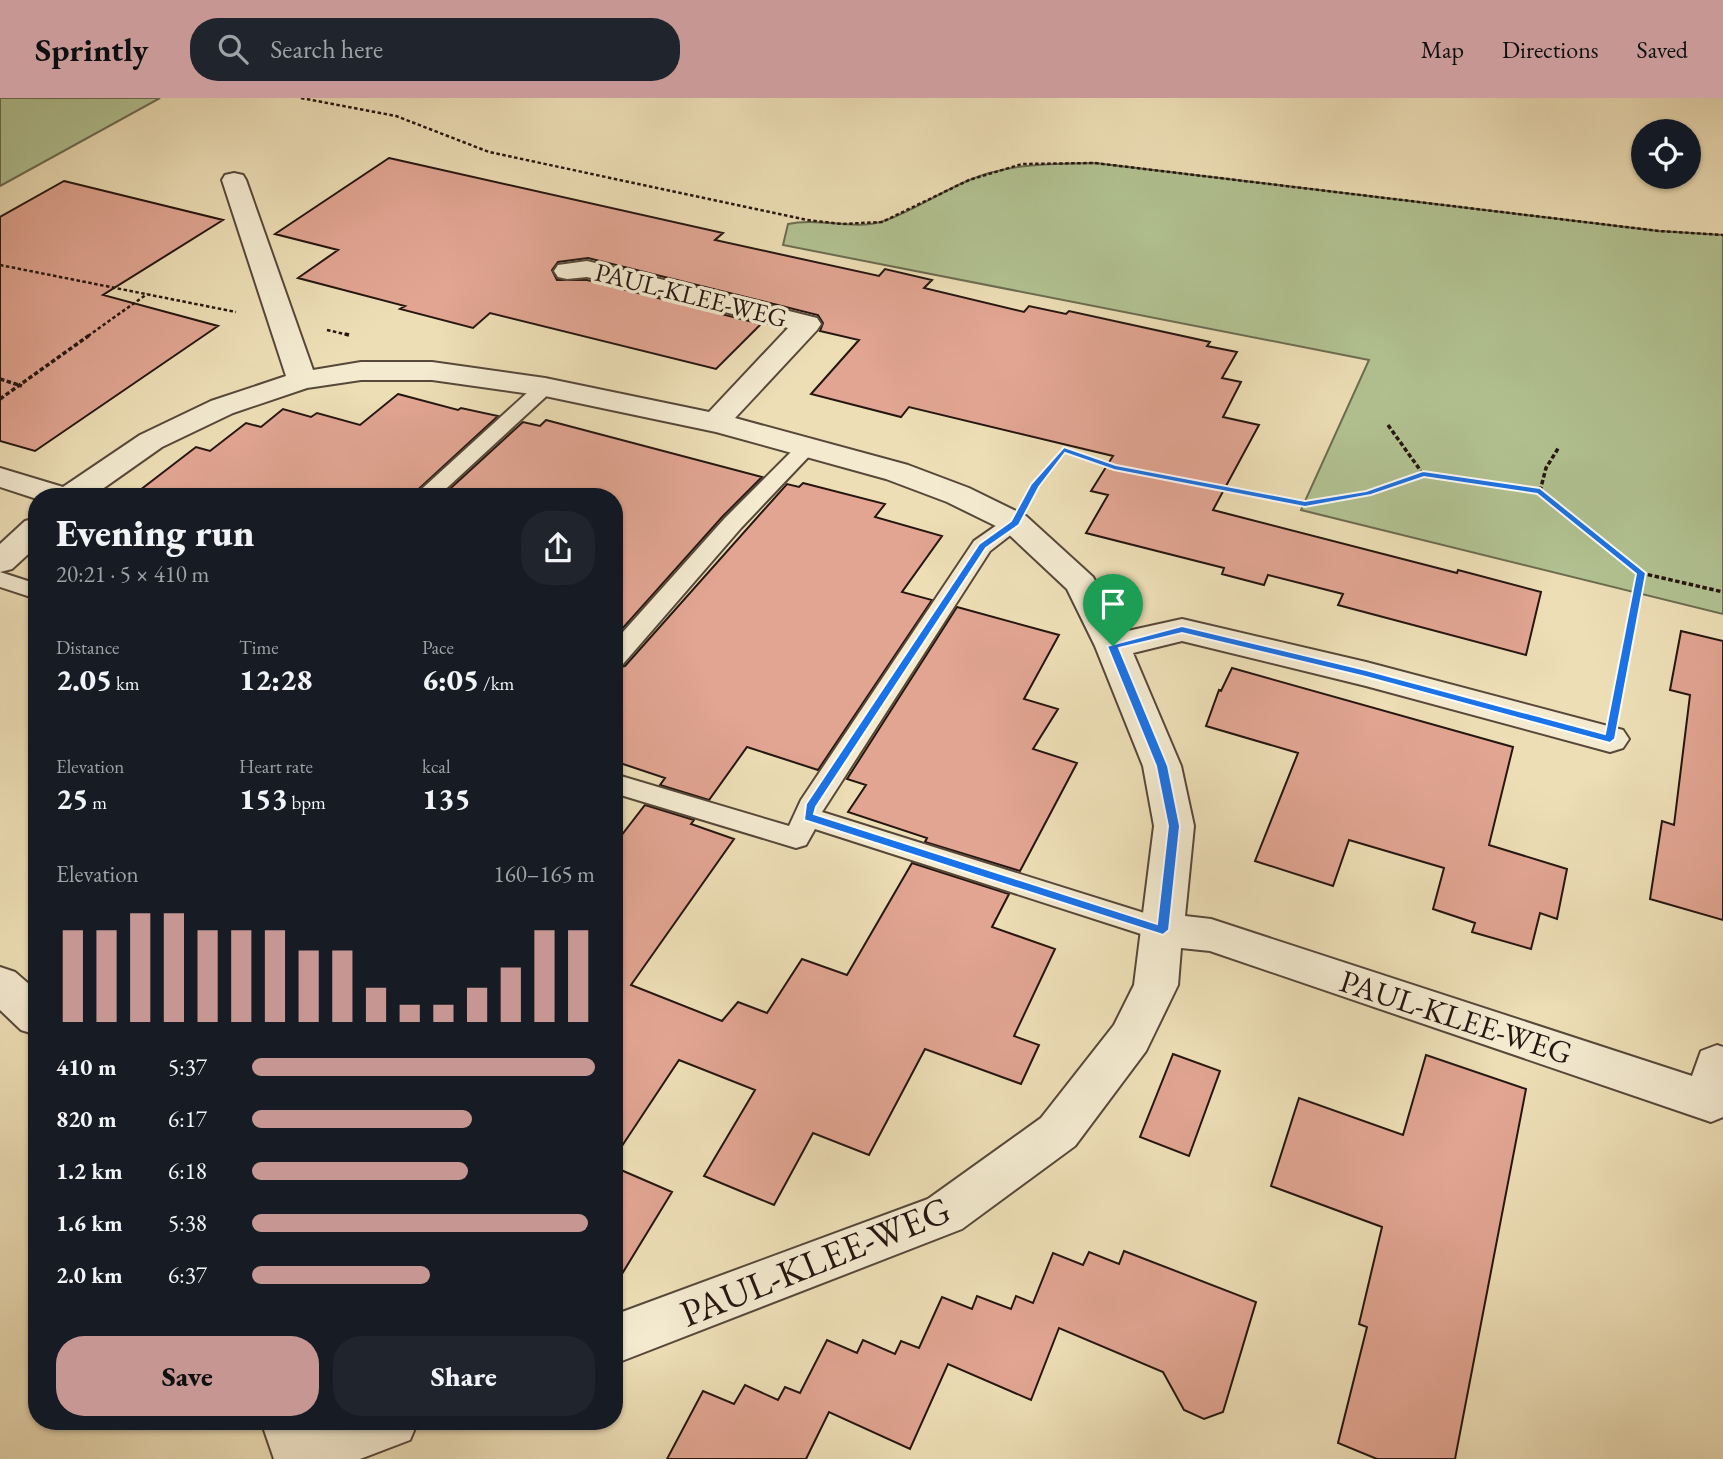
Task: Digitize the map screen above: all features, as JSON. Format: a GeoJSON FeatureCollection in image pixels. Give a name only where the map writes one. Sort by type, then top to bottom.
{"type":"FeatureCollection","features":[{"type":"Feature","properties":{"kind":"street"},"geometry":{"type":"LineString","coordinates":[[234,180],[302,380]]}},
{"type":"Feature","properties":{"kind":"street","name":"PAUL-KLEE-WEG"},"geometry":{"type":"LineString","coordinates":[[566,271],[587,269],[807,324],[725,410],[717,423]]}},
{"type":"Feature","properties":{"kind":"street","name":"PAUL-KLEE-WEG"},"geometry":{"type":"LineString","coordinates":[[83,488],[151,441],[182,424],[302,380],[361,371],[432,371],[545,387],[717,423],[897,472],[958,495],[1015,523],[1081,584],[1113,646],[1162,766],[1174,826],[1156,985],[1130,1038],[1058,1132],[945,1214],[623,1337]]}},
{"type":"Feature","properties":{"kind":"street"},"geometry":{"type":"LineString","coordinates":[[0,477],[34,488]]}},
{"type":"Feature","properties":{"kind":"street"},"geometry":{"type":"LineString","coordinates":[[0,562],[28,536]]}},
{"type":"Feature","properties":{"kind":"street"},"geometry":{"type":"LineString","coordinates":[[1113,646],[1182,630],[1366,674],[1610,739]]}},
{"type":"Feature","properties":{"kind":"street","name":"PAUL-KLEE-WEG"},"geometry":{"type":"LineString","coordinates":[[1163,930],[1211,935],[1712,1102],[1717,1064]]}},
{"type":"Feature","properties":{"kind":"street"},"geometry":{"type":"LineString","coordinates":[[0,984],[28,1009]]}},
{"type":"Feature","properties":{"kind":"street"},"geometry":{"type":"LineString","coordinates":[[295,1448],[359,1430]]}},
{"type":"Feature","properties":{"kind":"lane"},"geometry":{"type":"LineString","coordinates":[[434,488],[545,387]]}},
{"type":"Feature","properties":{"kind":"lane"},"geometry":{"type":"LineString","coordinates":[[623,648],[733,523],[808,446]]}},
{"type":"Feature","properties":{"kind":"lane"},"geometry":{"type":"LineString","coordinates":[[623,786],[796,838],[808,817],[810,807],[982,546],[1015,523]]}},
{"type":"Feature","properties":{"kind":"lane"},"geometry":{"type":"LineString","coordinates":[[0,579],[28,589]]}},
{"type":"Feature","properties":{"kind":"lane","name":"PAUL-KLEE-WEG"},"geometry":{"type":"LineString","coordinates":[[808,817],[1163,930]]}},
{"type":"Feature","properties":{"kind":"path"},"geometry":{"type":"LineString","coordinates":[[301,98],[396,116],[489,152],[807,220],[842,224],[882,222],[969,180],[1022,164],[1095,163],[1659,231],[1723,235]]}},
{"type":"Feature","properties":{"kind":"path"},"geometry":{"type":"LineString","coordinates":[[0,265],[148,293],[22,386],[0,399]]}},
{"type":"Feature","properties":{"kind":"path"},"geometry":{"type":"LineString","coordinates":[[0,379],[22,386]]}},
{"type":"Feature","properties":{"kind":"path"},"geometry":{"type":"LineString","coordinates":[[1388,425],[1423,474]]}},
{"type":"Feature","properties":{"kind":"path"},"geometry":{"type":"LineString","coordinates":[[1540,491],[1546,468],[1559,447]]}},
{"type":"Feature","properties":{"kind":"path"},"geometry":{"type":"LineString","coordinates":[[1015,523],[1035,486],[1064,450],[1114,467],[1305,504],[1368,494],[1423,474],[1540,491],[1641,573],[1723,592]]}},
{"type":"Feature","properties":{"kind":"path"},"geometry":{"type":"LineString","coordinates":[[1610,739],[1641,573]]}},
{"type":"Feature","properties":{"kind":"green space"},"geometry":{"type":"Polygon","coordinates":[[[0,98],[160,98],[0,186],[0,98]]]}},
{"type":"Feature","properties":{"kind":"green space"},"geometry":{"type":"Polygon","coordinates":[[[1095,163],[1659,231],[1723,235],[1723,614],[1301,510],[1369,360],[783,245],[788,224],[873,224],[905,212],[982,175],[1030,166],[1095,163]]]}},
{"type":"Feature","properties":{"kind":"building"},"geometry":{"type":"Polygon","coordinates":[[[389,158],[723,233],[715,240],[879,276],[885,269],[932,280],[924,288],[1024,312],[1029,306],[1066,314],[1069,311],[1210,342],[1207,346],[1237,352],[1222,378],[1241,382],[1223,417],[1259,425],[1213,510],[1541,592],[1526,655],[1338,605],[1343,594],[1268,575],[1264,585],[1222,574],[1224,568],[1086,533],[1108,495],[1091,491],[1113,456],[909,407],[901,417],[811,394],[859,340],[820,331],[823,323],[818,315],[588,258],[558,262],[552,270],[557,280],[587,280],[761,324],[716,369],[490,313],[473,328],[400,309],[405,306],[298,278],[338,250],[275,234],[389,158]]]}},
{"type":"Feature","properties":{"kind":"building"},"geometry":{"type":"Polygon","coordinates":[[[64,181],[223,220],[103,295],[218,326],[35,451],[0,441],[0,217],[64,181]]]}},
{"type":"Feature","properties":{"kind":"building"},"geometry":{"type":"Polygon","coordinates":[[[398,394],[458,410],[461,408],[498,416],[420,488],[143,488],[196,447],[210,451],[246,423],[261,427],[283,409],[311,417],[317,413],[360,425],[398,394]]]}},
{"type":"Feature","properties":{"kind":"building"},"geometry":{"type":"Polygon","coordinates":[[[546,420],[762,477],[723,516],[623,628],[623,488],[451,488],[523,422],[540,426],[546,420]]]}},
{"type":"Feature","properties":{"kind":"building"},"geometry":{"type":"Polygon","coordinates":[[[803,483],[885,504],[875,517],[942,536],[902,592],[932,600],[818,770],[747,747],[709,800],[660,785],[665,778],[623,764],[623,666],[787,484],[799,487],[803,483]]]}},
{"type":"Feature","properties":{"kind":"building"},"geometry":{"type":"Polygon","coordinates":[[[957,607],[1059,635],[1024,699],[1058,709],[1033,749],[1077,763],[1020,871],[925,842],[927,838],[848,812],[866,785],[847,779],[957,607]]]}},
{"type":"Feature","properties":{"kind":"building"},"geometry":{"type":"Polygon","coordinates":[[[1681,631],[1723,641],[1723,920],[1650,899],[1662,821],[1674,825],[1690,695],[1670,690],[1681,631]]]}},
{"type":"Feature","properties":{"kind":"building"},"geometry":{"type":"Polygon","coordinates":[[[1232,668],[1513,747],[1489,845],[1567,869],[1557,919],[1540,913],[1531,949],[1472,932],[1475,923],[1433,909],[1444,868],[1349,840],[1333,886],[1255,861],[1298,753],[1206,726],[1219,690],[1221,691],[1232,668]]]}},
{"type":"Feature","properties":{"kind":"building"},"geometry":{"type":"Polygon","coordinates":[[[645,805],[694,820],[691,824],[734,839],[631,985],[722,1021],[738,1002],[767,1013],[802,959],[847,975],[912,863],[1009,894],[992,927],[1055,949],[1014,1036],[1039,1045],[1021,1084],[925,1049],[869,1155],[813,1133],[774,1205],[704,1176],[755,1090],[679,1060],[623,1144],[623,833],[645,805]]]}},
{"type":"Feature","properties":{"kind":"building"},"geometry":{"type":"Polygon","coordinates":[[[1173,1054],[1220,1071],[1189,1156],[1140,1137],[1173,1054]]]}},
{"type":"Feature","properties":{"kind":"building"},"geometry":{"type":"Polygon","coordinates":[[[1426,1055],[1526,1089],[1455,1459],[1377,1459],[1338,1443],[1367,1327],[1359,1324],[1382,1227],[1271,1186],[1299,1098],[1403,1135],[1426,1055]]]}},
{"type":"Feature","properties":{"kind":"building"},"geometry":{"type":"Polygon","coordinates":[[[623,1171],[672,1192],[623,1272],[623,1171]]]}},
{"type":"Feature","properties":{"kind":"building"},"geometry":{"type":"Polygon","coordinates":[[[1124,1251],[1256,1302],[1223,1412],[1204,1419],[1184,1410],[1163,1372],[1059,1328],[1031,1400],[948,1364],[910,1449],[829,1412],[806,1459],[667,1459],[703,1391],[734,1404],[745,1385],[778,1400],[785,1387],[800,1393],[827,1340],[857,1353],[863,1340],[895,1354],[901,1341],[919,1348],[942,1297],[972,1309],[977,1296],[1011,1309],[1016,1296],[1033,1303],[1053,1253],[1083,1265],[1089,1252],[1119,1264],[1124,1251]]]}},
{"type":"Feature","properties":{"kind":"route"},"geometry":{"type":"LineString","coordinates":[[1064,450],[1114,467],[1305,504],[1368,494],[1423,474],[1540,491],[1641,573],[1610,739],[1366,674],[1182,630],[1113,646],[1162,766],[1174,826],[1163,930],[808,817],[810,807],[982,546],[1015,523],[1035,486],[1064,450]]}}]}
